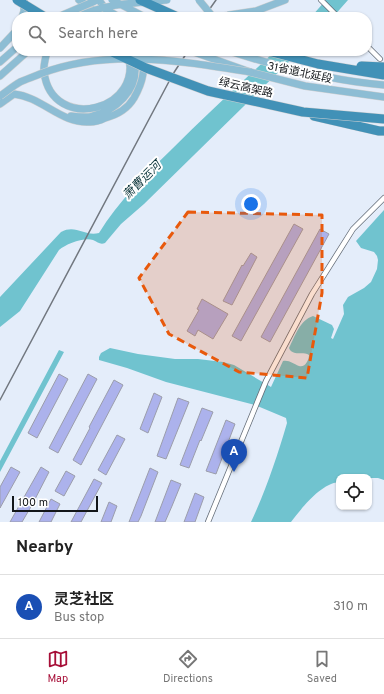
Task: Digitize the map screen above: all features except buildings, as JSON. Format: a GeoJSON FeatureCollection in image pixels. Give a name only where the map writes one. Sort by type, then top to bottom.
{"type":"FeatureCollection","features":[{"type":"Feature","properties":{"kind":"highway"},"geometry":{"type":"LineString","coordinates":[[17,0],[37,12]]}},
{"type":"Feature","properties":{"kind":"highway"},"geometry":{"type":"LineString","coordinates":[[140,0],[167,12]]}},
{"type":"Feature","properties":{"kind":"highway","name":"绿云高架路"},"geometry":{"type":"LineString","coordinates":[[121,56],[146,68],[208,91],[303,112],[384,119]]}},
{"type":"Feature","properties":{"kind":"highway"},"geometry":{"type":"LineString","coordinates":[[287,56],[318,64],[384,76]]}},
{"type":"Feature","properties":{"kind":"highway"},"geometry":{"type":"LineString","coordinates":[[318,64],[382,63]]}},
{"type":"Feature","properties":{"kind":"highway"},"geometry":{"type":"LineString","coordinates":[[208,91],[384,131]]}},
{"type":"Feature","properties":{"kind":"main road"},"geometry":{"type":"LineString","coordinates":[[24,0],[24,12]]}},
{"type":"Feature","properties":{"kind":"main road"},"geometry":{"type":"LineString","coordinates":[[79,0],[96,12]]}},
{"type":"Feature","properties":{"kind":"main road"},"geometry":{"type":"LineString","coordinates":[[96,0],[114,12]]}},
{"type":"Feature","properties":{"kind":"main road"},"geometry":{"type":"LineString","coordinates":[[69,12],[96,0]]}},
{"type":"Feature","properties":{"kind":"main road"},"geometry":{"type":"LineString","coordinates":[[96,0],[107,12]]}},
{"type":"Feature","properties":{"kind":"main road"},"geometry":{"type":"LineString","coordinates":[[111,0],[118,12]]}},
{"type":"Feature","properties":{"kind":"main road"},"geometry":{"type":"LineString","coordinates":[[111,0],[135,12]]}},
{"type":"Feature","properties":{"kind":"main road"},"geometry":{"type":"LineString","coordinates":[[93,12],[123,4],[167,0]]}},
{"type":"Feature","properties":{"kind":"main road"},"geometry":{"type":"LineString","coordinates":[[199,0],[210,12]]}},
{"type":"Feature","properties":{"kind":"main road"},"geometry":{"type":"LineString","coordinates":[[250,12],[285,0]]}},
{"type":"Feature","properties":{"kind":"main road"},"geometry":{"type":"LineString","coordinates":[[0,48],[12,35]]}},
{"type":"Feature","properties":{"kind":"main road"},"geometry":{"type":"LineString","coordinates":[[0,62],[12,51]]}},
{"type":"Feature","properties":{"kind":"main road"},"geometry":{"type":"LineString","coordinates":[[0,76],[22,56]]}},
{"type":"Feature","properties":{"kind":"main road"},"geometry":{"type":"LineString","coordinates":[[46,56],[43,70],[47,88],[60,102],[75,109],[98,108],[118,98],[127,81],[130,67],[128,56]]}},
{"type":"Feature","properties":{"kind":"main road"},"geometry":{"type":"LineString","coordinates":[[0,90],[24,90],[39,97],[61,112],[73,116],[92,117],[112,109],[125,98],[133,84],[136,70],[134,56]]}},
{"type":"Feature","properties":{"kind":"main road"},"geometry":{"type":"LineString","coordinates":[[0,104],[14,94],[18,94],[37,101],[72,120],[91,122],[115,116],[131,103],[141,87],[144,72],[142,56]]}},
{"type":"Feature","properties":{"kind":"main road","name":"31省道北延段"},"geometry":{"type":"LineString","coordinates":[[205,56],[250,72],[305,86],[384,97]]}},
{"type":"Feature","properties":{"kind":"main road"},"geometry":{"type":"LineString","coordinates":[[245,56],[313,74],[384,85]]}},
{"type":"Feature","properties":{"kind":"main road"},"geometry":{"type":"LineString","coordinates":[[293,56],[323,65],[384,76]]}},
{"type":"Feature","properties":{"kind":"main road"},"geometry":{"type":"LineString","coordinates":[[0,96],[20,82],[55,68],[88,61],[118,58],[157,59],[250,72]]}},
{"type":"Feature","properties":{"kind":"street"},"geometry":{"type":"LineString","coordinates":[[321,0],[333,12]]}},
{"type":"Feature","properties":{"kind":"street"},"geometry":{"type":"LineString","coordinates":[[372,52],[382,63]]}},
{"type":"Feature","properties":{"kind":"street"},"geometry":{"type":"LineString","coordinates":[[208,522],[266,381],[316,287],[353,229],[384,198]]}},
{"type":"Feature","properties":{"kind":"highlighted area"},"geometry":{"type":"Polygon","coordinates":[[[188,212],[262,215],[322,215],[322,293],[307,378],[239,372],[169,334],[139,278],[188,212]]]}},
{"type":"Feature","properties":{"kind":"water"},"geometry":{"type":"Polygon","coordinates":[[[326,0],[348,0],[337,12],[315,12],[326,0]]]}},
{"type":"Feature","properties":{"kind":"water","name":"萧曹运河"},"geometry":{"type":"Polygon","coordinates":[[[270,56],[295,56],[144,204],[121,224],[105,243],[103,244],[85,239],[70,243],[59,250],[20,311],[0,327],[0,297],[61,232],[71,229],[94,234],[99,233],[115,210],[142,179],[270,56]]]}},
{"type":"Feature","properties":{"kind":"water"},"geometry":{"type":"Polygon","coordinates":[[[384,210],[384,480],[372,478],[372,474],[336,474],[336,483],[325,487],[318,492],[291,522],[251,522],[262,498],[275,461],[287,423],[286,418],[255,405],[166,382],[99,360],[99,357],[101,353],[110,348],[138,354],[175,359],[198,359],[223,362],[234,365],[271,387],[283,361],[303,366],[308,359],[309,355],[304,353],[294,353],[289,348],[301,325],[308,318],[313,316],[332,325],[334,329],[331,338],[333,339],[344,314],[343,305],[348,297],[364,288],[371,282],[377,269],[377,256],[374,252],[361,248],[356,241],[384,210]]]}},
{"type":"Feature","properties":{"kind":"water"},"geometry":{"type":"Polygon","coordinates":[[[59,350],[64,352],[0,472],[0,461],[59,350]]]}},
{"type":"Feature","properties":{"kind":"railway"},"geometry":{"type":"LineString","coordinates":[[208,12],[216,0]]}},
{"type":"Feature","properties":{"kind":"railway"},"geometry":{"type":"LineString","coordinates":[[0,400],[173,74],[185,56]]}},
{"type":"Feature","properties":{"kind":"place","name":"灵芝社区"},"geometry":{"type":"Point","coordinates":[234,472]}}]}
